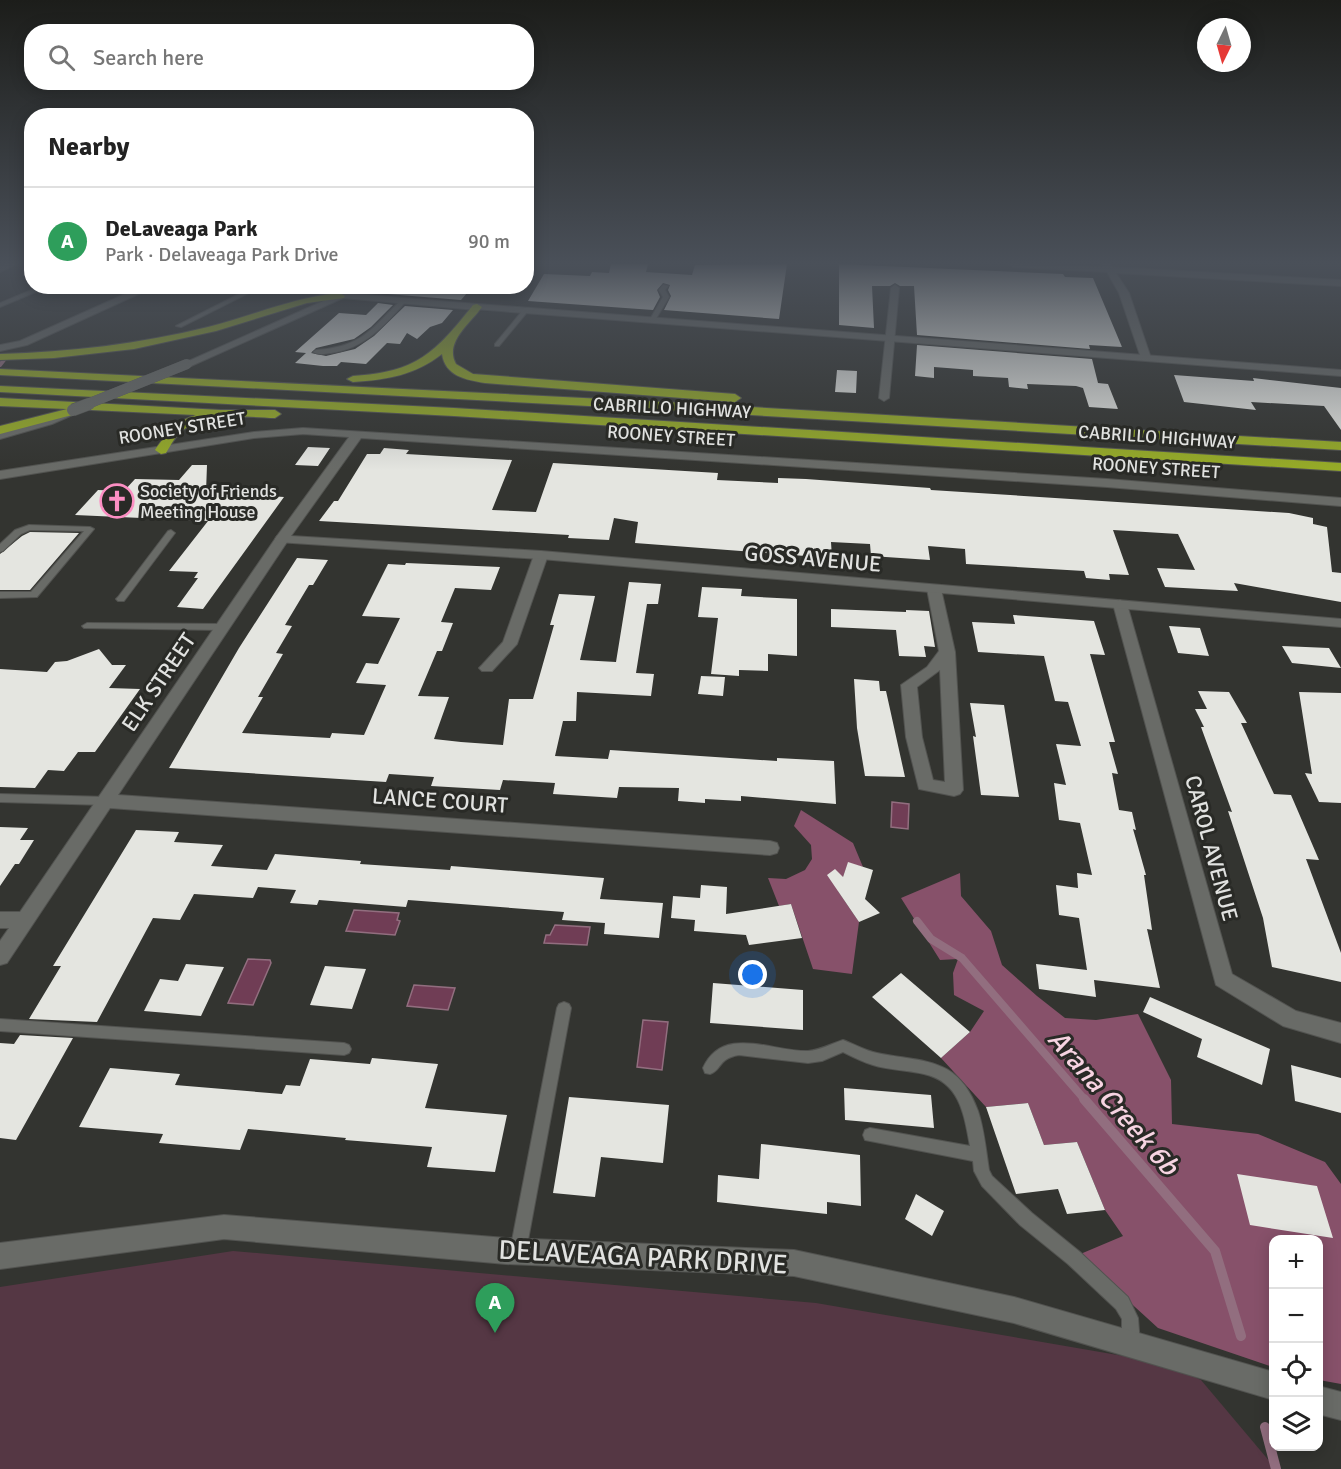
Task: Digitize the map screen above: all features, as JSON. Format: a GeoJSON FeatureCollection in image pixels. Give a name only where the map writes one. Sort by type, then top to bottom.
{"type":"FeatureCollection","features":[{"type":"Feature","properties":{"kind":"highway"},"geometry":{"type":"LineString","coordinates":[[1,351],[103,351],[194,333]]}},
{"type":"Feature","properties":{"kind":"highway"},"geometry":{"type":"LineString","coordinates":[[173,381],[380,378],[401,374],[418,367],[448,343],[456,333]]}},
{"type":"Feature","properties":{"kind":"highway"},"geometry":{"type":"LineString","coordinates":[[448,343],[446,358],[450,366],[461,373],[485,380],[900,411],[1007,426]]}},
{"type":"Feature","properties":{"kind":"highway","name":"CABRILLO HIGHWAY"},"geometry":{"type":"LineString","coordinates":[[0,372],[1341,446]]}},
{"type":"Feature","properties":{"kind":"highway","name":"CABRILLO HIGHWAY"},"geometry":{"type":"LineString","coordinates":[[0,389],[518,416],[1341,467]]}},
{"type":"Feature","properties":{"kind":"highway"},"geometry":{"type":"LineString","coordinates":[[0,402],[280,414],[409,417],[518,416]]}},
{"type":"Feature","properties":{"kind":"highway"},"geometry":{"type":"LineString","coordinates":[[115,408],[148,415],[160,421],[163,428],[161,450]]}},
{"type":"Feature","properties":{"kind":"highway"},"geometry":{"type":"LineString","coordinates":[[0,430],[33,424],[73,410]]}},
{"type":"Feature","properties":{"kind":"highway"},"geometry":{"type":"LineString","coordinates":[[161,450],[180,426],[196,419],[222,415],[280,414]]}},
{"type":"Feature","properties":{"kind":"street"},"geometry":{"type":"LineString","coordinates":[[1,351],[47,333]]}},
{"type":"Feature","properties":{"kind":"street"},"geometry":{"type":"LineString","coordinates":[[73,410],[187,364],[254,333]]}},
{"type":"Feature","properties":{"kind":"street"},"geometry":{"type":"LineString","coordinates":[[796,333],[1341,373]]}},
{"type":"Feature","properties":{"kind":"street"},"geometry":{"type":"LineString","coordinates":[[884,398],[890,333]]}},
{"type":"Feature","properties":{"kind":"street"},"geometry":{"type":"LineString","coordinates":[[1137,333],[1146,358]]}},
{"type":"Feature","properties":{"kind":"street"},"geometry":{"type":"LineString","coordinates":[[0,436],[33,424]]}},
{"type":"Feature","properties":{"kind":"street","name":"ROONEY STREET"},"geometry":{"type":"LineString","coordinates":[[0,475],[282,432],[303,431],[1107,483],[1341,502]]}},
{"type":"Feature","properties":{"kind":"street","name":"ELK STREET"},"geometry":{"type":"LineString","coordinates":[[0,957],[282,539],[357,435]]}},
{"type":"Feature","properties":{"kind":"street","name":"GOSS AVENUE"},"geometry":{"type":"LineString","coordinates":[[282,539],[541,555],[1341,623]]}},
{"type":"Feature","properties":{"kind":"street"},"geometry":{"type":"LineString","coordinates":[[487,668],[510,644],[541,555]]}},
{"type":"Feature","properties":{"kind":"street"},"geometry":{"type":"LineString","coordinates":[[934,589],[947,652],[954,790],[925,785],[914,736],[909,685],[932,670],[947,652]]}},
{"type":"Feature","properties":{"kind":"street","name":"CAROL AVENUE"},"geometry":{"type":"LineString","coordinates":[[1120,604],[1223,979],[1291,1019],[1341,1033]]}},
{"type":"Feature","properties":{"kind":"street","name":"LANCE COURT"},"geometry":{"type":"LineString","coordinates":[[106,801],[770,848]]}},
{"type":"Feature","properties":{"kind":"street"},"geometry":{"type":"LineString","coordinates":[[0,920],[24,920]]}},
{"type":"Feature","properties":{"kind":"street","name":"DELAVEAGA PARK DRIVE"},"geometry":{"type":"LineString","coordinates":[[0,1256],[224,1227],[518,1251],[794,1263],[1014,1310],[1269,1385]]}},
{"type":"Feature","properties":{"kind":"street"},"geometry":{"type":"LineString","coordinates":[[1323,1401],[1341,1406]]}},
{"type":"Feature","properties":{"kind":"lane"},"geometry":{"type":"LineString","coordinates":[[316,352],[342,351],[359,344],[371,333]]}},
{"type":"Feature","properties":{"kind":"lane"},"geometry":{"type":"LineString","coordinates":[[497,345],[507,333]]}},
{"type":"Feature","properties":{"kind":"lane"},"geometry":{"type":"LineString","coordinates":[[0,549],[18,532],[28,527],[90,529],[34,595],[0,595]]}},
{"type":"Feature","properties":{"kind":"lane"},"geometry":{"type":"LineString","coordinates":[[121,599],[171,533]]}},
{"type":"Feature","properties":{"kind":"lane"},"geometry":{"type":"LineString","coordinates":[[87,626],[222,627]]}},
{"type":"Feature","properties":{"kind":"lane"},"geometry":{"type":"LineString","coordinates":[[0,798],[106,801]]}},
{"type":"Feature","properties":{"kind":"lane"},"geometry":{"type":"LineString","coordinates":[[518,1251],[564,1008]]}},
{"type":"Feature","properties":{"kind":"lane"},"geometry":{"type":"LineString","coordinates":[[0,1025],[344,1049]]}},
{"type":"Feature","properties":{"kind":"lane"},"geometry":{"type":"LineString","coordinates":[[710,1068],[716,1057],[731,1049],[806,1057],[821,1055],[843,1046],[874,1059],[923,1067],[943,1073],[958,1086],[967,1102],[987,1181],[1026,1219],[1074,1258],[1122,1303],[1130,1318],[1131,1344]]}},
{"type":"Feature","properties":{"kind":"lane"},"geometry":{"type":"LineString","coordinates":[[870,1136],[979,1155]]}},
{"type":"Feature","properties":{"kind":"shaded area"},"geometry":{"type":"Polygon","coordinates":[[[892,802],[909,804],[908,829],[891,827],[892,802]]]}},
{"type":"Feature","properties":{"kind":"shaded area"},"geometry":{"type":"Polygon","coordinates":[[[801,810],[853,843],[863,867],[848,863],[838,891],[859,922],[852,974],[813,969],[791,904],[779,906],[768,878],[786,879],[805,870],[812,859],[811,845],[794,826],[801,810]]]}},
{"type":"Feature","properties":{"kind":"shaded area"},"geometry":{"type":"Polygon","coordinates":[[[960,873],[961,896],[991,931],[1002,965],[1037,996],[1065,1018],[1096,1020],[1138,1014],[1171,1080],[1172,1124],[1258,1134],[1325,1162],[1341,1184],[1341,1384],[1323,1381],[1323,1235],[1269,1235],[1269,1366],[1158,1328],[1078,1255],[1123,1236],[1105,1210],[1077,1142],[1044,1145],[1028,1103],[986,1107],[941,1058],[970,1032],[984,1011],[954,995],[953,973],[958,959],[940,960],[901,898],[960,873]]]}},
{"type":"Feature","properties":{"kind":"shaded area"},"geometry":{"type":"Polygon","coordinates":[[[354,910],[399,913],[397,920],[400,921],[395,935],[346,931],[354,910]]]}},
{"type":"Feature","properties":{"kind":"shaded area"},"geometry":{"type":"Polygon","coordinates":[[[555,925],[590,927],[587,945],[544,943],[546,935],[550,935],[555,925]]]}},
{"type":"Feature","properties":{"kind":"shaded area"},"geometry":{"type":"Polygon","coordinates":[[[248,959],[270,960],[271,963],[253,1005],[228,1003],[248,959]]]}},
{"type":"Feature","properties":{"kind":"shaded area"},"geometry":{"type":"Polygon","coordinates":[[[414,985],[455,988],[448,1010],[407,1006],[414,985]]]}},
{"type":"Feature","properties":{"kind":"shaded area"},"geometry":{"type":"Polygon","coordinates":[[[643,1020],[668,1022],[662,1070],[637,1067],[643,1020]]]}},
{"type":"Feature","properties":{"kind":"shaded area"},"geometry":{"type":"Polygon","coordinates":[[[233,1251],[816,1303],[1164,1363],[1201,1380],[1276,1469],[0,1469],[0,1287],[233,1251]]]}},
{"type":"Feature","properties":{"kind":"building"},"geometry":{"type":"Polygon","coordinates":[[[317,333],[363,333],[354,339],[316,348],[311,353],[326,356],[355,349],[378,333],[424,333],[417,339],[407,333],[400,344],[387,343],[366,364],[341,362],[337,366],[323,366],[295,363],[306,353],[295,352],[317,333]]]}},
{"type":"Feature","properties":{"kind":"building"},"geometry":{"type":"Polygon","coordinates":[[[917,333],[1116,333],[1122,347],[1089,345],[1090,349],[917,335],[917,333]]]}},
{"type":"Feature","properties":{"kind":"building"},"geometry":{"type":"Polygon","coordinates":[[[917,345],[1092,359],[1098,383],[1108,384],[1118,409],[1089,407],[1083,388],[1076,386],[1027,384],[1028,389],[1009,387],[1008,378],[973,376],[973,370],[934,367],[934,378],[915,376],[917,345]]]}},
{"type":"Feature","properties":{"kind":"building"},"geometry":{"type":"Polygon","coordinates":[[[837,370],[857,371],[856,393],[835,392],[837,370]]]}},
{"type":"Feature","properties":{"kind":"building"},"geometry":{"type":"Polygon","coordinates":[[[1174,375],[1254,381],[1253,378],[1341,388],[1341,430],[1324,406],[1251,402],[1256,410],[1184,402],[1174,375]]]}},
{"type":"Feature","properties":{"kind":"building"},"geometry":{"type":"Polygon","coordinates":[[[308,447],[330,448],[318,466],[295,465],[308,447]]]}},
{"type":"Feature","properties":{"kind":"building"},"geometry":{"type":"Polygon","coordinates":[[[384,448],[409,450],[406,454],[512,460],[492,510],[536,512],[553,463],[718,473],[717,480],[778,483],[778,478],[806,479],[930,488],[931,490],[1289,513],[1313,518],[1313,524],[1327,527],[1332,572],[1341,573],[1341,602],[1234,583],[1238,591],[1165,587],[1157,568],[1195,570],[1178,534],[1113,530],[1129,575],[1109,574],[1110,580],[1086,578],[1084,571],[966,564],[965,549],[928,546],[930,560],[871,556],[870,544],[831,542],[832,558],[635,543],[638,522],[614,518],[609,540],[568,538],[569,535],[319,521],[334,501],[338,501],[367,454],[380,454],[384,448]]]}},
{"type":"Feature","properties":{"kind":"building"},"geometry":{"type":"Polygon","coordinates":[[[192,465],[207,465],[206,492],[284,497],[203,609],[177,607],[198,578],[194,578],[198,572],[169,571],[208,521],[75,515],[98,490],[124,491],[135,479],[179,480],[192,465]]]}},
{"type":"Feature","properties":{"kind":"building"},"geometry":{"type":"Polygon","coordinates":[[[30,532],[79,533],[30,590],[0,590],[0,554],[30,532]]]}},
{"type":"Feature","properties":{"kind":"building"},"geometry":{"type":"Polygon","coordinates":[[[297,558],[328,560],[313,585],[309,585],[285,625],[292,626],[276,653],[283,654],[258,697],[263,697],[242,733],[330,738],[332,733],[364,735],[386,685],[356,683],[366,663],[378,664],[400,618],[362,616],[388,564],[500,567],[491,590],[455,588],[441,622],[453,623],[442,651],[437,651],[418,696],[449,697],[434,739],[461,742],[503,745],[509,699],[533,699],[554,625],[550,625],[559,594],[595,596],[580,660],[616,662],[629,582],[661,584],[658,604],[647,604],[636,673],[654,674],[651,696],[577,692],[576,721],[563,721],[555,756],[608,759],[610,750],[777,761],[777,758],[834,761],[836,804],[741,796],[741,801],[705,799],[705,803],[678,801],[679,788],[619,787],[617,798],[553,794],[555,783],[503,780],[500,790],[431,786],[434,777],[389,774],[386,782],[169,768],[239,648],[297,558]]]}},
{"type":"Feature","properties":{"kind":"building"},"geometry":{"type":"Polygon","coordinates":[[[702,587],[742,589],[741,596],[797,599],[797,656],[768,654],[768,671],[739,670],[739,676],[711,674],[718,618],[698,617],[702,587]]]}},
{"type":"Feature","properties":{"kind":"building"},"geometry":{"type":"Polygon","coordinates":[[[831,609],[929,611],[935,647],[924,646],[926,657],[899,656],[896,630],[831,627],[831,609]]]}},
{"type":"Feature","properties":{"kind":"building"},"geometry":{"type":"Polygon","coordinates":[[[1013,615],[1094,621],[1105,655],[1090,654],[1115,742],[1109,742],[1118,774],[1112,773],[1119,810],[1132,812],[1136,830],[1133,829],[1146,875],[1144,875],[1152,930],[1147,929],[1160,988],[1094,980],[1096,997],[1039,989],[1036,964],[1087,970],[1079,918],[1059,915],[1056,885],[1078,888],[1077,873],[1092,875],[1080,823],[1059,820],[1054,783],[1066,785],[1056,744],[1081,746],[1068,702],[1055,701],[1044,656],[978,652],[972,622],[1015,624],[1013,615]]]}},
{"type":"Feature","properties":{"kind":"building"},"geometry":{"type":"Polygon","coordinates":[[[1169,626],[1200,628],[1209,656],[1178,653],[1169,626]]]}},
{"type":"Feature","properties":{"kind":"building"},"geometry":{"type":"Polygon","coordinates":[[[1282,646],[1329,648],[1341,668],[1292,663],[1282,646]]]}},
{"type":"Feature","properties":{"kind":"building"},"geometry":{"type":"Polygon","coordinates":[[[99,649],[112,665],[126,665],[109,688],[140,689],[95,752],[78,752],[64,771],[48,770],[35,788],[0,787],[0,669],[47,672],[55,662],[67,661],[99,649]]]}},
{"type":"Feature","properties":{"kind":"building"},"geometry":{"type":"Polygon","coordinates":[[[701,676],[725,677],[723,696],[698,694],[701,676]]]}},
{"type":"Feature","properties":{"kind":"building"},"geometry":{"type":"Polygon","coordinates":[[[854,679],[879,681],[880,691],[886,691],[905,777],[865,776],[857,728],[854,679]]]}},
{"type":"Feature","properties":{"kind":"building"},"geometry":{"type":"Polygon","coordinates":[[[1198,691],[1229,692],[1247,723],[1241,723],[1274,794],[1291,795],[1319,860],[1306,859],[1341,953],[1341,982],[1272,967],[1263,918],[1228,811],[1232,812],[1201,727],[1204,727],[1195,709],[1207,709],[1198,691]]]}},
{"type":"Feature","properties":{"kind":"building"},"geometry":{"type":"Polygon","coordinates":[[[1299,692],[1341,693],[1341,803],[1319,802],[1305,773],[1312,774],[1299,692]]]}},
{"type":"Feature","properties":{"kind":"building"},"geometry":{"type":"Polygon","coordinates":[[[970,703],[1004,705],[1019,797],[981,795],[973,736],[976,737],[970,703]]]}},
{"type":"Feature","properties":{"kind":"building"},"geometry":{"type":"Polygon","coordinates":[[[0,827],[28,828],[20,840],[34,840],[19,864],[15,864],[0,886],[0,827]]]}},
{"type":"Feature","properties":{"kind":"building"},"geometry":{"type":"Polygon","coordinates":[[[136,830],[179,832],[174,842],[223,845],[211,866],[267,870],[275,854],[361,861],[360,864],[450,870],[451,866],[604,878],[600,899],[663,903],[659,938],[604,934],[605,923],[562,920],[564,912],[408,900],[406,907],[319,900],[317,905],[290,903],[296,890],[258,887],[253,898],[194,894],[180,920],[153,918],[97,1022],[29,1019],[61,966],[53,966],[136,830]]]}},
{"type":"Feature","properties":{"kind":"building"},"geometry":{"type":"Polygon","coordinates":[[[848,862],[873,870],[865,899],[880,913],[859,922],[827,875],[835,869],[843,877],[848,862]]]}},
{"type":"Feature","properties":{"kind":"building"},"geometry":{"type":"Polygon","coordinates":[[[701,885],[727,887],[726,914],[791,904],[802,938],[749,945],[746,935],[694,931],[695,920],[671,918],[673,896],[700,898],[701,885]]]}},
{"type":"Feature","properties":{"kind":"building"},"geometry":{"type":"Polygon","coordinates":[[[186,964],[224,967],[201,1016],[144,1011],[160,979],[178,981],[186,964]]]}},
{"type":"Feature","properties":{"kind":"building"},"geometry":{"type":"Polygon","coordinates":[[[325,966],[366,969],[352,1009],[310,1005],[325,966]]]}},
{"type":"Feature","properties":{"kind":"building"},"geometry":{"type":"Polygon","coordinates":[[[901,973],[970,1032],[941,1058],[872,997],[901,973]]]}},
{"type":"Feature","properties":{"kind":"building"},"geometry":{"type":"Polygon","coordinates":[[[713,983],[803,990],[803,1030],[710,1023],[713,983]]]}},
{"type":"Feature","properties":{"kind":"building"},"geometry":{"type":"Polygon","coordinates":[[[1150,997],[1270,1049],[1262,1085],[1197,1057],[1202,1039],[1143,1012],[1150,997]]]}},
{"type":"Feature","properties":{"kind":"building"},"geometry":{"type":"Polygon","coordinates":[[[20,1035],[73,1038],[16,1140],[0,1138],[0,1043],[14,1044],[20,1035]]]}},
{"type":"Feature","properties":{"kind":"building"},"geometry":{"type":"Polygon","coordinates":[[[372,1058],[438,1064],[425,1108],[507,1115],[495,1172],[427,1167],[432,1147],[248,1129],[240,1150],[159,1143],[163,1134],[79,1127],[110,1068],[180,1074],[175,1085],[282,1094],[286,1085],[300,1086],[310,1059],[370,1064],[372,1058]]]}},
{"type":"Feature","properties":{"kind":"building"},"geometry":{"type":"Polygon","coordinates":[[[1291,1065],[1341,1078],[1341,1113],[1295,1101],[1291,1065]]]}},
{"type":"Feature","properties":{"kind":"building"},"geometry":{"type":"Polygon","coordinates":[[[844,1088],[931,1095],[934,1128],[845,1120],[844,1088]]]}},
{"type":"Feature","properties":{"kind":"building"},"geometry":{"type":"Polygon","coordinates":[[[569,1097],[669,1105],[663,1163],[601,1157],[595,1197],[553,1193],[569,1097]]]}},
{"type":"Feature","properties":{"kind":"building"},"geometry":{"type":"Polygon","coordinates":[[[1028,1103],[1044,1145],[1077,1142],[1105,1210],[1067,1214],[1058,1189],[1016,1194],[986,1107],[1028,1103]]]}},
{"type":"Feature","properties":{"kind":"building"},"geometry":{"type":"Polygon","coordinates":[[[761,1144],[860,1155],[861,1206],[827,1202],[827,1214],[717,1202],[718,1175],[759,1179],[761,1144]]]}},
{"type":"Feature","properties":{"kind":"building"},"geometry":{"type":"Polygon","coordinates":[[[1237,1174],[1317,1186],[1333,1238],[1323,1235],[1250,1225],[1237,1174]]]}},
{"type":"Feature","properties":{"kind":"building"},"geometry":{"type":"Polygon","coordinates":[[[916,1194],[944,1211],[932,1236],[905,1219],[916,1194]]]}},
{"type":"Feature","properties":{"kind":"waterway"},"geometry":{"type":"LineString","coordinates":[[0,356],[7,356],[0,365]]}},
{"type":"Feature","properties":{"kind":"waterway","name":"Arana Creek 6b"},"geometry":{"type":"LineString","coordinates":[[917,921],[931,939],[962,958],[1085,1100]]}},
{"type":"Feature","properties":{"kind":"waterway","name":"Arana Creek 6b"},"geometry":{"type":"LineString","coordinates":[[1084,1099],[1215,1251],[1241,1336]]}},
{"type":"Feature","properties":{"kind":"waterway","name":"Arana Creek 6b"},"geometry":{"type":"LineString","coordinates":[[1265,1427],[1276,1469]]}},
{"type":"Feature","properties":{"kind":"place","name":"Society of Friends Meeting House"},"geometry":{"type":"Point","coordinates":[117,501]}},
{"type":"Feature","properties":{"kind":"place","name":"DeLaveaga Park"},"geometry":{"type":"Point","coordinates":[495,1333]}}]}
